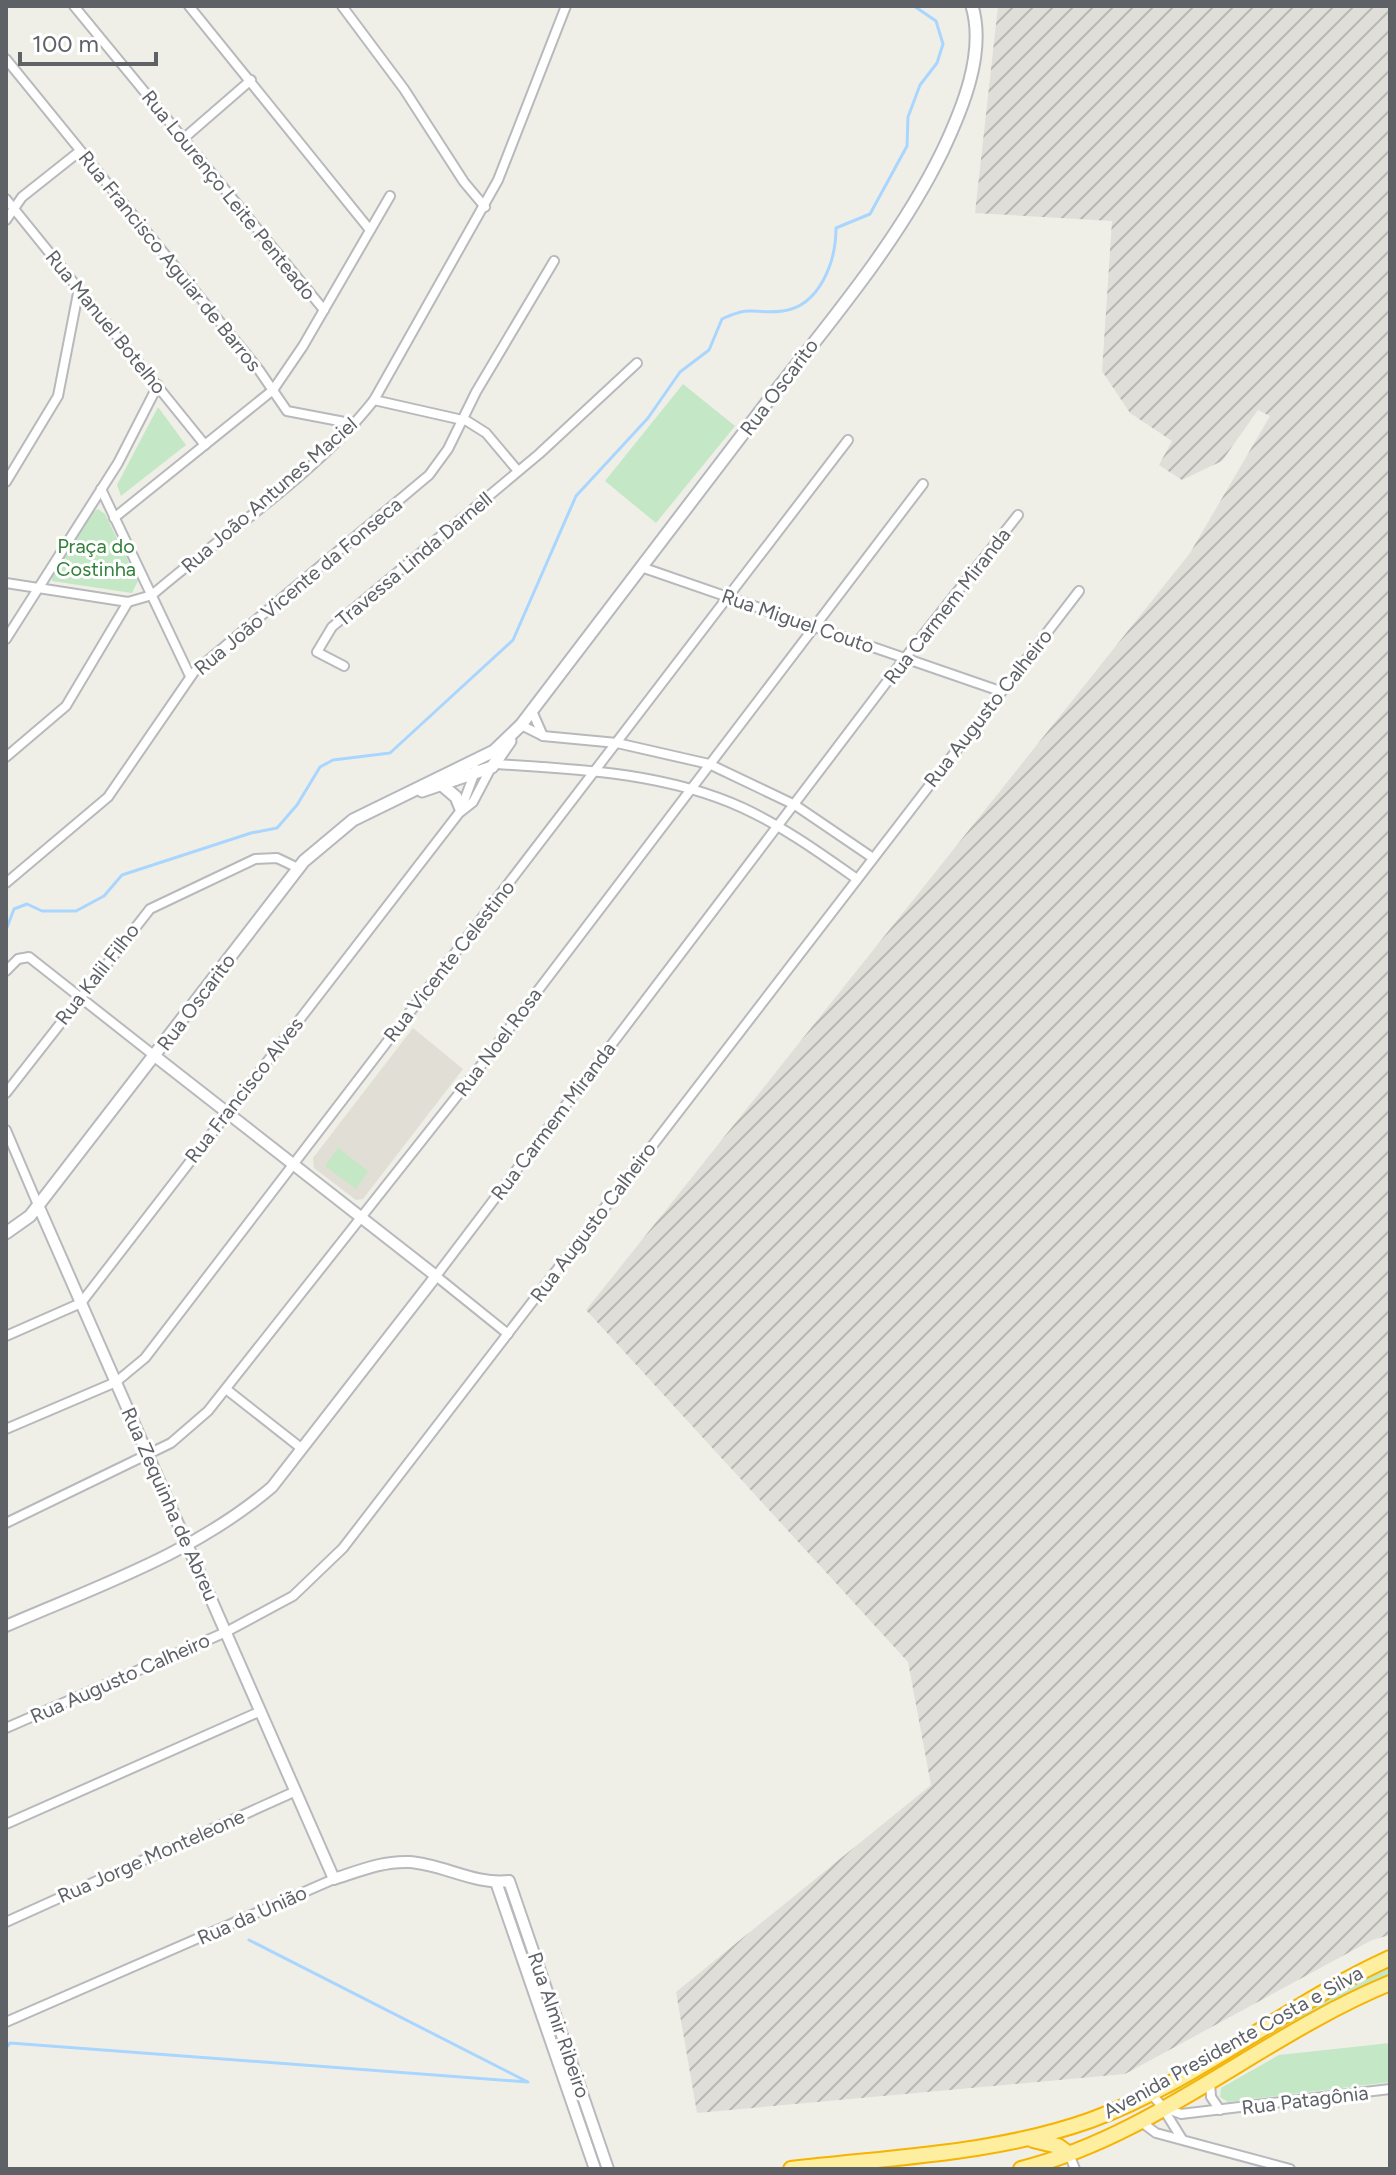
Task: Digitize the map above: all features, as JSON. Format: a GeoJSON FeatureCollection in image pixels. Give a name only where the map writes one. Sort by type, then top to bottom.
{"type":"FeatureCollection","features":[{"type":"Feature","properties":{"kind":"highway","name":"Avenida Presidente Costa e Silva"},"geometry":{"type":"LineString","coordinates":[[791,2169],[1031,2139],[1092,2119],[1150,2093],[1326,1989],[1390,1958]]}},
{"type":"Feature","properties":{"kind":"highway","name":"Avenida Presidente Costa e Silva"},"geometry":{"type":"LineString","coordinates":[[1021,2169],[1069,2154],[1139,2121],[1305,2024],[1390,1983]]}},
{"type":"Feature","properties":{"kind":"highway"},"geometry":{"type":"LineString","coordinates":[[1031,2139],[1058,2146],[1069,2154]]}},
{"type":"Feature","properties":{"kind":"main road","name":"Rua Oscarito"},"geometry":{"type":"LineString","coordinates":[[406,796],[476,774],[493,761],[855,287],[934,165],[959,114],[969,84],[975,41],[972,6]]}},
{"type":"Feature","properties":{"kind":"main road","name":"Rua Oscarito"},"geometry":{"type":"LineString","coordinates":[[6,1233],[25,1222],[156,1057],[298,868],[341,828],[477,760],[493,761]]}},
{"type":"Feature","properties":{"kind":"main road"},"geometry":{"type":"LineString","coordinates":[[442,785],[456,797],[460,811]]}},
{"type":"Feature","properties":{"kind":"street","name":"Rua Lourenço Leite Penteado"},"geometry":{"type":"LineString","coordinates":[[74,6],[324,310]]}},
{"type":"Feature","properties":{"kind":"street"},"geometry":{"type":"LineString","coordinates":[[189,6],[370,230]]}},
{"type":"Feature","properties":{"kind":"street"},"geometry":{"type":"LineString","coordinates":[[342,6],[399,81],[464,182],[485,207]]}},
{"type":"Feature","properties":{"kind":"street","name":"Rua João Antunes Maciel"},"geometry":{"type":"LineString","coordinates":[[152,595],[322,455],[355,424],[374,400],[485,207],[566,6]]}},
{"type":"Feature","properties":{"kind":"street","name":"Rua Francisco Aguiar de Barros"},"geometry":{"type":"LineString","coordinates":[[6,59],[273,390],[282,406],[293,414],[355,424]]}},
{"type":"Feature","properties":{"kind":"street"},"geometry":{"type":"LineString","coordinates":[[183,139],[251,80]]}},
{"type":"Feature","properties":{"kind":"street"},"geometry":{"type":"LineString","coordinates":[[6,220],[13,208],[80,151]]}},
{"type":"Feature","properties":{"kind":"street"},"geometry":{"type":"LineString","coordinates":[[114,518],[273,390],[390,196]]}},
{"type":"Feature","properties":{"kind":"street","name":"Rua Manuel Botelho"},"geometry":{"type":"LineString","coordinates":[[6,199],[205,445]]}},
{"type":"Feature","properties":{"kind":"street","name":"Rua João Vicente da Fonseca"},"geometry":{"type":"LineString","coordinates":[[6,883],[108,797],[190,676],[429,475],[448,449],[461,418],[554,261]]}},
{"type":"Feature","properties":{"kind":"street"},"geometry":{"type":"LineString","coordinates":[[6,482],[58,396],[79,288]]}},
{"type":"Feature","properties":{"kind":"street","name":"Travessa Linda Darnell"},"geometry":{"type":"LineString","coordinates":[[344,666],[317,652],[332,627],[518,471],[637,363]]}},
{"type":"Feature","properties":{"kind":"street"},"geometry":{"type":"LineString","coordinates":[[6,639],[101,489],[158,385]]}},
{"type":"Feature","properties":{"kind":"street"},"geometry":{"type":"LineString","coordinates":[[374,400],[461,418],[486,433],[518,471]]}},
{"type":"Feature","properties":{"kind":"street","name":"Rua Vicente Celestino"},"geometry":{"type":"LineString","coordinates":[[6,1429],[116,1382],[138,1366],[159,1342],[848,440]]}},
{"type":"Feature","properties":{"kind":"street","name":"Rua Noel Rosa"},"geometry":{"type":"LineString","coordinates":[[6,1523],[148,1455],[193,1426],[226,1389],[362,1217],[923,484]]}},
{"type":"Feature","properties":{"kind":"street"},"geometry":{"type":"LineString","coordinates":[[101,489],[190,676]]}},
{"type":"Feature","properties":{"kind":"street","name":"Rua Carmem Miranda"},"geometry":{"type":"LineString","coordinates":[[6,1626],[188,1546],[230,1520],[272,1487],[779,827],[905,658],[1018,515]]}},
{"type":"Feature","properties":{"kind":"street","name":"Rua Miguel Couto"},"geometry":{"type":"LineString","coordinates":[[641,567],[1000,691]]}},
{"type":"Feature","properties":{"kind":"street"},"geometry":{"type":"LineString","coordinates":[[6,583],[128,602],[152,595]]}},
{"type":"Feature","properties":{"kind":"street","name":"Rua Augusto Calheiro"},"geometry":{"type":"LineString","coordinates":[[6,1728],[226,1632],[293,1596],[326,1566],[1079,591]]}},
{"type":"Feature","properties":{"kind":"street"},"geometry":{"type":"LineString","coordinates":[[6,757],[66,706],[128,602]]}},
{"type":"Feature","properties":{"kind":"street"},"geometry":{"type":"LineString","coordinates":[[532,711],[543,736]]}},
{"type":"Feature","properties":{"kind":"street"},"geometry":{"type":"LineString","coordinates":[[517,730],[543,736],[617,743],[709,764],[795,805],[873,858]]}},
{"type":"Feature","properties":{"kind":"street","name":"Rua Francisco Alves"},"geometry":{"type":"LineString","coordinates":[[6,1336],[81,1303],[460,811],[476,774],[477,760]]}},
{"type":"Feature","properties":{"kind":"street"},"geometry":{"type":"LineString","coordinates":[[493,761],[597,770],[718,797],[779,827],[857,879]]}},
{"type":"Feature","properties":{"kind":"street","name":"Rua Francisco Alves"},"geometry":{"type":"LineString","coordinates":[[460,811],[473,802],[493,761]]}},
{"type":"Feature","properties":{"kind":"street","name":"Rua Kalil Filho"},"geometry":{"type":"LineString","coordinates":[[6,1093],[150,909],[255,859],[277,858],[298,868]]}},
{"type":"Feature","properties":{"kind":"street"},"geometry":{"type":"LineString","coordinates":[[6,971],[12,962],[29,957],[508,1334]]}},
{"type":"Feature","properties":{"kind":"street","name":"Rua Zequinha de Abreu"},"geometry":{"type":"LineString","coordinates":[[6,1130],[334,1879]]}},
{"type":"Feature","properties":{"kind":"street"},"geometry":{"type":"LineString","coordinates":[[226,1389],[301,1448]]}},
{"type":"Feature","properties":{"kind":"street"},"geometry":{"type":"LineString","coordinates":[[6,1824],[261,1711]]}},
{"type":"Feature","properties":{"kind":"street","name":"Rua Jorge Monteleone"},"geometry":{"type":"LineString","coordinates":[[6,1922],[296,1791]]}},
{"type":"Feature","properties":{"kind":"street","name":"Rua da União"},"geometry":{"type":"LineString","coordinates":[[6,2022],[334,1879],[377,1865],[409,1862],[496,1882],[509,1881]]}},
{"type":"Feature","properties":{"kind":"street","name":"Rua Almir Ribeiro"},"geometry":{"type":"LineString","coordinates":[[509,1881],[608,2169]]}},
{"type":"Feature","properties":{"kind":"street","name":"Rua Almir Ribeiro"},"geometry":{"type":"LineString","coordinates":[[496,1882],[595,2169]]}},
{"type":"Feature","properties":{"kind":"street","name":"Rua Patagônia"},"geometry":{"type":"LineString","coordinates":[[1211,2079],[1211,2097],[1220,2110]]}},
{"type":"Feature","properties":{"kind":"street","name":"Rua Patagônia"},"geometry":{"type":"LineString","coordinates":[[1163,2107],[1181,2114],[1390,2089]]}},
{"type":"Feature","properties":{"kind":"street"},"geometry":{"type":"LineString","coordinates":[[1150,2093],[1163,2107],[1182,2140]]}},
{"type":"Feature","properties":{"kind":"street"},"geometry":{"type":"LineString","coordinates":[[1139,2121],[1151,2130],[1182,2140],[1290,2169]]}},
{"type":"Feature","properties":{"kind":"street"},"geometry":{"type":"LineString","coordinates":[[1069,2154],[1075,2169]]}},
{"type":"Feature","properties":{"kind":"shaded area"},"geometry":{"type":"Polygon","coordinates":[[[998,6],[1390,6],[1390,1935],[1372,1940],[1125,2074],[697,2113],[676,1992],[931,1785],[908,1662],[586,1310],[1190,553],[1270,416],[1258,410],[1222,461],[1182,480],[1159,465],[1172,441],[1130,413],[1102,371],[1112,221],[975,213],[998,6]]]}},
{"type":"Feature","properties":{"kind":"shaded area"},"geometry":{"type":"Polygon","coordinates":[[[413,1028],[463,1069],[363,1199],[356,1200],[314,1168],[313,1158],[413,1028]]]}},
{"type":"Feature","properties":{"kind":"green space"},"geometry":{"type":"Polygon","coordinates":[[[683,384],[735,426],[656,523],[605,481],[683,384]]]}},
{"type":"Feature","properties":{"kind":"green space"},"geometry":{"type":"Polygon","coordinates":[[[158,407],[186,445],[121,496],[117,485],[158,407]]]}},
{"type":"Feature","properties":{"kind":"green space","name":"Praça do Costinha"},"geometry":{"type":"Polygon","coordinates":[[[98,509],[105,514],[138,581],[132,593],[52,581],[52,575],[90,514],[98,509]]]}},
{"type":"Feature","properties":{"kind":"green space"},"geometry":{"type":"Polygon","coordinates":[[[338,1148],[368,1171],[356,1189],[325,1166],[338,1148]]]}},
{"type":"Feature","properties":{"kind":"green space"},"geometry":{"type":"Polygon","coordinates":[[[1390,1966],[1390,1976],[1302,2019],[1171,2094],[1160,2095],[1328,1997],[1390,1966]]]}},
{"type":"Feature","properties":{"kind":"green space"},"geometry":{"type":"Polygon","coordinates":[[[1390,2043],[1390,2082],[1228,2102],[1220,2097],[1221,2088],[1279,2055],[1390,2043]]]}},
{"type":"Feature","properties":{"kind":"waterway"},"geometry":{"type":"LineString","coordinates":[[6,930],[14,909],[27,904],[42,911],[76,911],[104,896],[122,875],[251,833],[277,828],[297,805],[320,767],[333,760],[390,753],[513,640],[576,496],[648,418],[680,372],[709,350],[722,319],[748,311],[783,311],[807,301],[829,267],[836,228],[870,214],[907,146],[908,117],[920,85],[937,63],[943,44],[936,21],[914,6]]}},
{"type":"Feature","properties":{"kind":"waterway"},"geometry":{"type":"LineString","coordinates":[[6,2048],[10,2043],[528,2082],[249,1940]]}}]}
